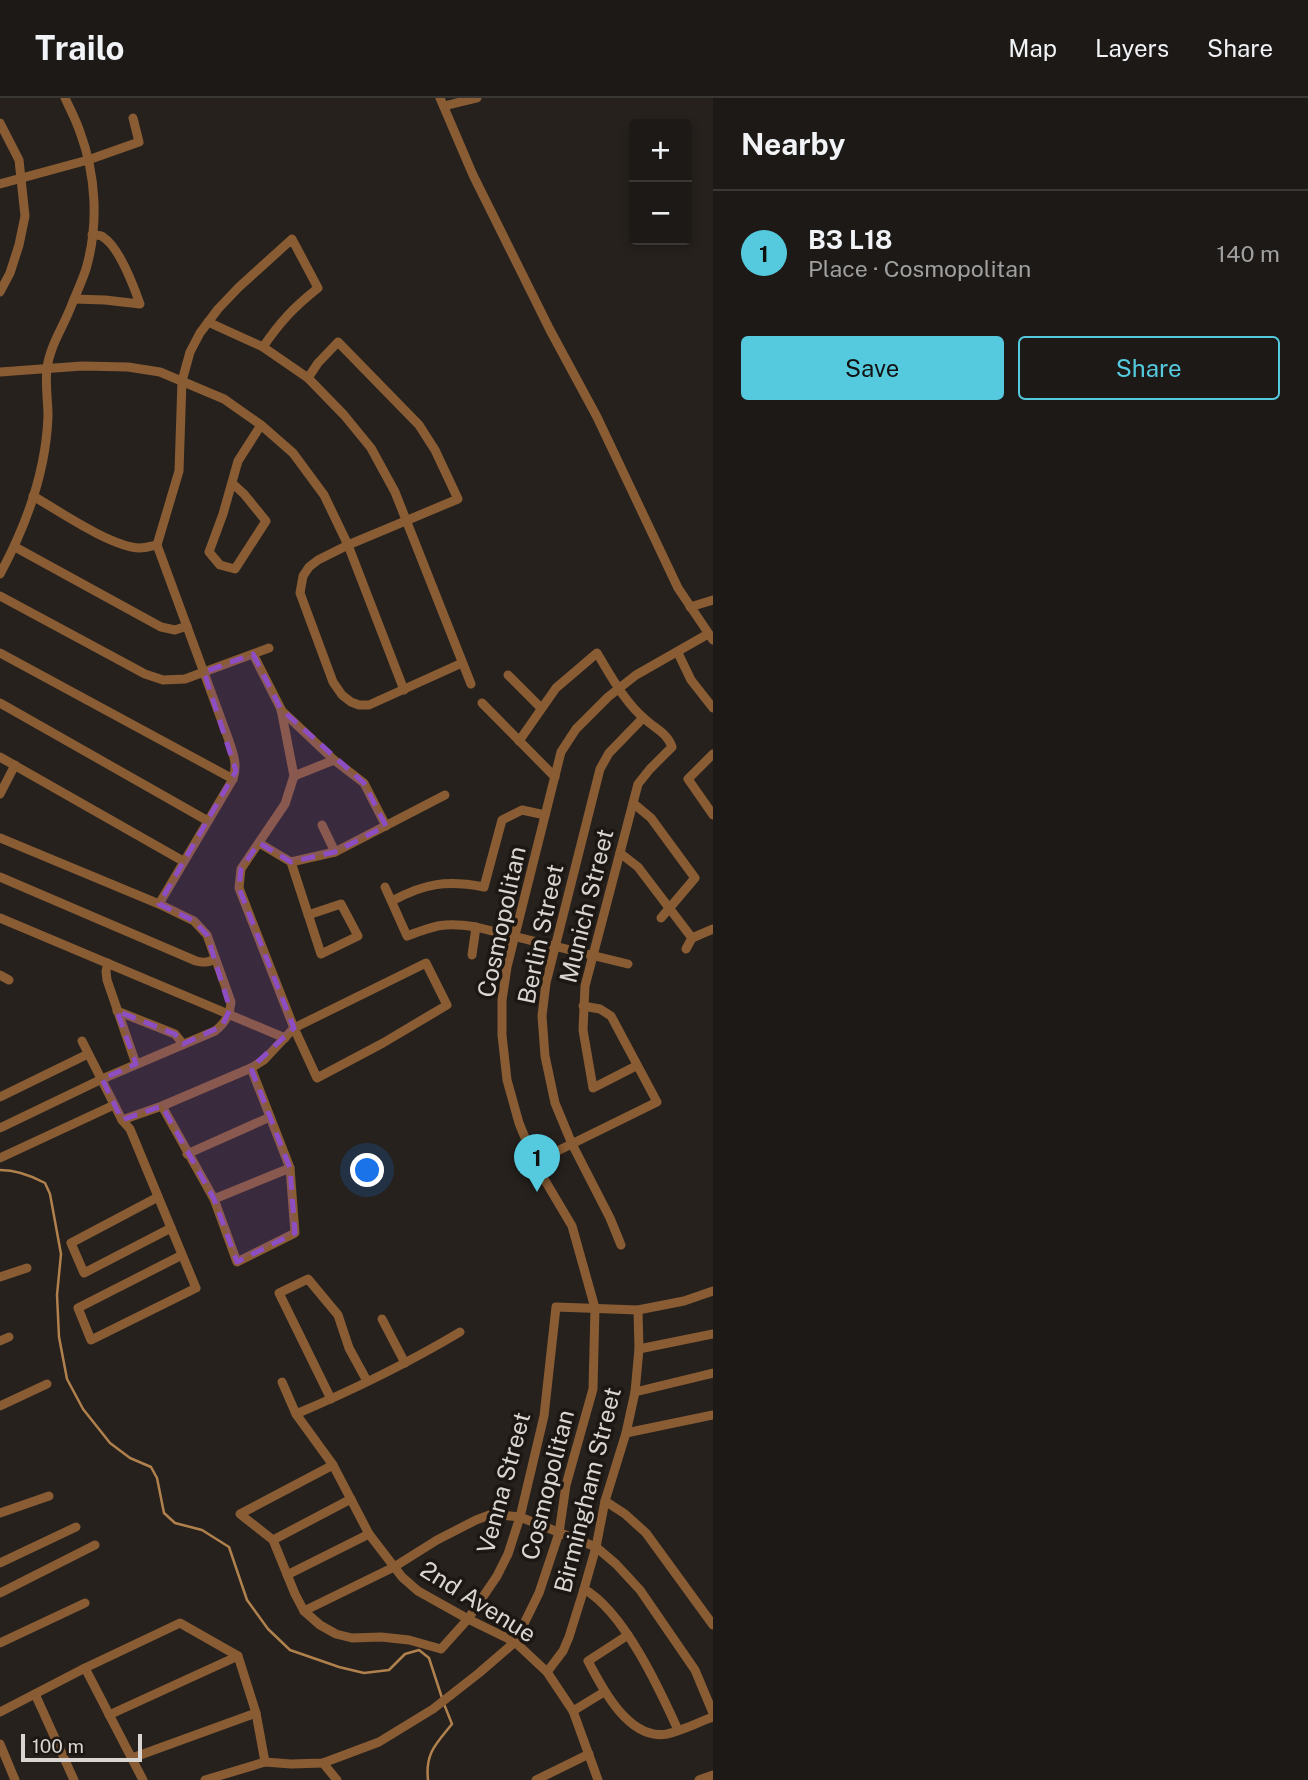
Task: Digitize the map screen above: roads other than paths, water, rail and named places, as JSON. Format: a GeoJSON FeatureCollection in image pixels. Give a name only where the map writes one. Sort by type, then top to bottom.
{"type":"FeatureCollection","features":[{"type":"Feature","properties":{"kind":"street"},"geometry":{"type":"LineString","coordinates":[[0,574],[29,514],[43,457],[48,418],[47,369],[53,342],[67,317],[86,269],[92,235],[95,200],[88,160],[80,131],[65,98]]}},
{"type":"Feature","properties":{"kind":"street"},"geometry":{"type":"LineString","coordinates":[[477,98],[442,102],[473,175],[550,330],[597,416],[678,588],[711,637]]}},
{"type":"Feature","properties":{"kind":"street"},"geometry":{"type":"LineString","coordinates":[[0,184],[88,160],[139,142],[133,118]]}},
{"type":"Feature","properties":{"kind":"street"},"geometry":{"type":"LineString","coordinates":[[0,123],[19,160],[25,216],[10,273],[0,292]]}},
{"type":"Feature","properties":{"kind":"street"},"geometry":{"type":"LineString","coordinates":[[74,299],[140,304],[131,277],[112,246],[102,236],[92,235]]}},
{"type":"Feature","properties":{"kind":"street"},"geometry":{"type":"LineString","coordinates":[[159,904],[236,771],[236,761],[157,545],[179,471],[183,382],[190,352],[208,322],[239,287],[292,239],[318,288],[295,306],[262,347]]}},
{"type":"Feature","properties":{"kind":"street"},"geometry":{"type":"LineString","coordinates":[[208,322],[262,347],[308,378],[371,448],[395,492],[471,684]]}},
{"type":"Feature","properties":{"kind":"street"},"geometry":{"type":"LineString","coordinates":[[308,378],[338,342],[419,425],[435,450],[458,499],[348,545],[309,567],[303,576],[300,593],[333,682],[351,702],[369,705],[462,663]]}},
{"type":"Feature","properties":{"kind":"street"},"geometry":{"type":"LineString","coordinates":[[0,372],[82,366],[128,367],[160,372],[224,399],[261,425],[293,453],[324,495],[348,545],[404,690]]}},
{"type":"Feature","properties":{"kind":"street"},"geometry":{"type":"LineString","coordinates":[[232,483],[267,521],[235,569],[220,565],[209,552],[238,461],[261,425]]}},
{"type":"Feature","properties":{"kind":"street"},"geometry":{"type":"LineString","coordinates":[[33,496],[76,522],[122,544],[141,548],[157,545]]}},
{"type":"Feature","properties":{"kind":"street"},"geometry":{"type":"LineString","coordinates":[[15,547],[161,627],[174,630],[187,626]]}},
{"type":"Feature","properties":{"kind":"street"},"geometry":{"type":"LineString","coordinates":[[0,596],[145,674],[163,680],[185,679],[269,648]]}},
{"type":"Feature","properties":{"kind":"street"},"geometry":{"type":"LineString","coordinates":[[690,607],[713,600]]}},
{"type":"Feature","properties":{"kind":"street","name":"Cosmopolitan"},"geometry":{"type":"LineString","coordinates":[[205,1780],[265,1762],[323,1763],[379,1742],[433,1709],[515,1642],[539,1593],[559,1533],[566,1485],[593,1389],[595,1308],[572,1226],[535,1162],[519,1123],[507,1080],[502,1035],[502,1000],[507,967],[561,752],[576,729],[608,697],[636,675],[711,637]]}},
{"type":"Feature","properties":{"kind":"street"},"geometry":{"type":"LineString","coordinates":[[0,653],[233,779]]}},
{"type":"Feature","properties":{"kind":"street"},"geometry":{"type":"LineString","coordinates":[[519,741],[556,688],[597,653],[619,689],[643,718]]}},
{"type":"Feature","properties":{"kind":"street"},"geometry":{"type":"LineString","coordinates":[[678,653],[691,680],[713,708]]}},
{"type":"Feature","properties":{"kind":"street"},"geometry":{"type":"LineString","coordinates":[[122,1120],[251,1068],[264,1060],[294,1028],[426,963],[447,1005],[317,1078],[294,1028],[239,888],[241,869],[285,804],[294,776],[281,709],[253,654]]}},
{"type":"Feature","properties":{"kind":"street"},"geometry":{"type":"LineString","coordinates":[[508,675],[541,708]]}},
{"type":"Feature","properties":{"kind":"street"},"geometry":{"type":"LineString","coordinates":[[0,703],[208,821]]}},
{"type":"Feature","properties":{"kind":"street"},"geometry":{"type":"LineString","coordinates":[[482,703],[555,778]]}},
{"type":"Feature","properties":{"kind":"street"},"geometry":{"type":"LineString","coordinates":[[281,709],[334,760],[364,783],[386,826]]}},
{"type":"Feature","properties":{"kind":"street","name":"Munich Street"},"geometry":{"type":"LineString","coordinates":[[636,1066],[593,1088],[583,1030],[583,1006],[593,956],[638,784],[672,747],[670,738],[643,718]]}},
{"type":"Feature","properties":{"kind":"street","name":"Berlin Street"},"geometry":{"type":"LineString","coordinates":[[621,1245],[555,1103],[545,1056],[542,1016],[546,983],[600,769],[609,753],[643,718]]}},
{"type":"Feature","properties":{"kind":"street"},"geometry":{"type":"LineString","coordinates":[[713,754],[688,779],[713,814]]}},
{"type":"Feature","properties":{"kind":"street"},"geometry":{"type":"LineString","coordinates":[[0,757],[183,861]]}},
{"type":"Feature","properties":{"kind":"street"},"geometry":{"type":"LineString","coordinates":[[294,776],[334,760]]}},
{"type":"Feature","properties":{"kind":"street"},"geometry":{"type":"LineString","coordinates":[[0,794],[15,765]]}},
{"type":"Feature","properties":{"kind":"street"},"geometry":{"type":"LineString","coordinates":[[291,862],[335,852],[445,795]]}},
{"type":"Feature","properties":{"kind":"street"},"geometry":{"type":"LineString","coordinates":[[633,803],[651,818],[695,878],[661,918]]}},
{"type":"Feature","properties":{"kind":"street"},"geometry":{"type":"LineString","coordinates":[[392,901],[411,891],[434,884],[461,883],[484,887],[502,820],[522,810],[545,815]]}},
{"type":"Feature","properties":{"kind":"street"},"geometry":{"type":"LineString","coordinates":[[322,825],[335,852]]}},
{"type":"Feature","properties":{"kind":"street"},"geometry":{"type":"LineString","coordinates":[[0,838],[159,904],[201,927],[207,935],[231,1002],[222,1026],[215,1031],[102,1079],[0,1128]]}},
{"type":"Feature","properties":{"kind":"street"},"geometry":{"type":"LineString","coordinates":[[259,843],[291,862],[308,915],[321,954],[358,936],[341,904],[308,915]]}},
{"type":"Feature","properties":{"kind":"street"},"geometry":{"type":"LineString","coordinates":[[620,853],[638,867],[692,938]]}},
{"type":"Feature","properties":{"kind":"street"},"geometry":{"type":"LineString","coordinates":[[0,877],[196,961],[202,963],[215,959]]}},
{"type":"Feature","properties":{"kind":"street"},"geometry":{"type":"LineString","coordinates":[[385,887],[408,936],[453,923],[628,964]]}},
{"type":"Feature","properties":{"kind":"street"},"geometry":{"type":"LineString","coordinates":[[0,918],[285,1038]]}},
{"type":"Feature","properties":{"kind":"street"},"geometry":{"type":"LineString","coordinates":[[472,955],[476,927]]}},
{"type":"Feature","properties":{"kind":"street"},"geometry":{"type":"LineString","coordinates":[[686,949],[692,938],[713,929]]}},
{"type":"Feature","properties":{"kind":"street"},"geometry":{"type":"LineString","coordinates":[[108,963],[107,980],[136,1064]]}},
{"type":"Feature","properties":{"kind":"street"},"geometry":{"type":"LineString","coordinates":[[535,1162],[657,1102],[611,1016],[600,1009],[583,1006]]}},
{"type":"Feature","properties":{"kind":"street"},"geometry":{"type":"LineString","coordinates":[[117,1011],[175,1034],[183,1044]]}},
{"type":"Feature","properties":{"kind":"street"},"geometry":{"type":"LineString","coordinates":[[82,1041],[122,1120],[130,1129],[196,1288],[91,1340],[78,1308],[182,1255]]}},
{"type":"Feature","properties":{"kind":"street"},"geometry":{"type":"LineString","coordinates":[[0,1097],[88,1054]]}},
{"type":"Feature","properties":{"kind":"street"},"geometry":{"type":"LineString","coordinates":[[162,1106],[214,1199],[237,1262],[295,1233],[290,1168],[251,1068]]}},
{"type":"Feature","properties":{"kind":"street"},"geometry":{"type":"LineString","coordinates":[[0,1158],[114,1105]]}},
{"type":"Feature","properties":{"kind":"street"},"geometry":{"type":"LineString","coordinates":[[187,1154],[270,1117]]}},
{"type":"Feature","properties":{"kind":"street"},"geometry":{"type":"LineString","coordinates":[[214,1199],[290,1168]]}},
{"type":"Feature","properties":{"kind":"street"},"geometry":{"type":"LineString","coordinates":[[158,1197],[71,1242],[84,1273],[171,1228]]}},
{"type":"Feature","properties":{"kind":"street"},"geometry":{"type":"LineString","coordinates":[[0,1277],[27,1268]]}},
{"type":"Feature","properties":{"kind":"street"},"geometry":{"type":"LineString","coordinates":[[331,1399],[279,1293],[308,1279],[338,1315],[349,1348],[367,1381]]}},
{"type":"Feature","properties":{"kind":"street"},"geometry":{"type":"LineString","coordinates":[[595,1308],[638,1310],[684,1301],[713,1291]]}},
{"type":"Feature","properties":{"kind":"street","name":"Venna Street"},"geometry":{"type":"LineString","coordinates":[[304,1611],[320,1625],[344,1636],[409,1640],[441,1649],[468,1619],[498,1576],[508,1554],[520,1517],[544,1416],[556,1307],[595,1308]]}},
{"type":"Feature","properties":{"kind":"street","name":"Birmingham Street"},"geometry":{"type":"LineString","coordinates":[[547,1672],[563,1651],[584,1589],[605,1501],[626,1433],[635,1392],[639,1349],[638,1310]]}},
{"type":"Feature","properties":{"kind":"street"},"geometry":{"type":"LineString","coordinates":[[383,1319],[405,1363]]}},
{"type":"Feature","properties":{"kind":"street"},"geometry":{"type":"LineString","coordinates":[[296,1414],[405,1363],[460,1332]]}},
{"type":"Feature","properties":{"kind":"street"},"geometry":{"type":"LineString","coordinates":[[639,1349],[713,1334]]}},
{"type":"Feature","properties":{"kind":"street"},"geometry":{"type":"LineString","coordinates":[[635,1392],[713,1373]]}},
{"type":"Feature","properties":{"kind":"street","name":"2nd Avenue"},"geometry":{"type":"LineString","coordinates":[[282,1382],[296,1414],[333,1465],[369,1534],[394,1567],[418,1591],[515,1642],[547,1672],[573,1711],[598,1780]]}},
{"type":"Feature","properties":{"kind":"street"},"geometry":{"type":"LineString","coordinates":[[0,1405],[47,1384]]}},
{"type":"Feature","properties":{"kind":"street"},"geometry":{"type":"LineString","coordinates":[[626,1433],[713,1415]]}},
{"type":"Feature","properties":{"kind":"street"},"geometry":{"type":"LineString","coordinates":[[333,1465],[240,1514],[272,1540],[304,1611],[394,1567],[476,1520],[492,1514],[520,1517],[596,1547],[616,1564],[640,1590],[695,1670],[713,1715],[666,1734],[646,1732],[630,1722],[604,1692],[588,1661],[628,1635]]}},
{"type":"Feature","properties":{"kind":"street"},"geometry":{"type":"LineString","coordinates":[[0,1513],[49,1496]]}},
{"type":"Feature","properties":{"kind":"street"},"geometry":{"type":"LineString","coordinates":[[272,1540],[351,1499]]}},
{"type":"Feature","properties":{"kind":"street"},"geometry":{"type":"LineString","coordinates":[[605,1501],[625,1514],[646,1534],[713,1625]]}},
{"type":"Feature","properties":{"kind":"street"},"geometry":{"type":"LineString","coordinates":[[0,1563],[76,1527]]}},
{"type":"Feature","properties":{"kind":"street"},"geometry":{"type":"LineString","coordinates":[[287,1575],[369,1534]]}},
{"type":"Feature","properties":{"kind":"street"},"geometry":{"type":"LineString","coordinates":[[0,1593],[95,1545]]}},
{"type":"Feature","properties":{"kind":"street"},"geometry":{"type":"LineString","coordinates":[[584,1589],[595,1595],[628,1635],[662,1693],[678,1730]]}},
{"type":"Feature","properties":{"kind":"street"},"geometry":{"type":"LineString","coordinates":[[0,1643],[85,1603]]}},
{"type":"Feature","properties":{"kind":"street"},"geometry":{"type":"LineString","coordinates":[[0,1712],[180,1623],[238,1656],[256,1713],[265,1762]]}},
{"type":"Feature","properties":{"kind":"street"},"geometry":{"type":"LineString","coordinates":[[109,1715],[238,1656]]}},
{"type":"Feature","properties":{"kind":"street"},"geometry":{"type":"LineString","coordinates":[[85,1668],[143,1780]]}},
{"type":"Feature","properties":{"kind":"street"},"geometry":{"type":"LineString","coordinates":[[573,1711],[604,1692]]}},
{"type":"Feature","properties":{"kind":"street"},"geometry":{"type":"LineString","coordinates":[[35,1693],[74,1780]]}},
{"type":"Feature","properties":{"kind":"street"},"geometry":{"type":"LineString","coordinates":[[132,1758],[256,1713]]}},
{"type":"Feature","properties":{"kind":"street"},"geometry":{"type":"LineString","coordinates":[[0,1744],[15,1780]]}},
{"type":"Feature","properties":{"kind":"street"},"geometry":{"type":"LineString","coordinates":[[536,1780],[552,1776],[589,1754]]}},
{"type":"Feature","properties":{"kind":"street"},"geometry":{"type":"LineString","coordinates":[[323,1763],[337,1780]]}},
{"type":"Feature","properties":{"kind":"street"},"geometry":{"type":"LineString","coordinates":[[699,1780],[713,1775]]}},
{"type":"Feature","properties":{"kind":"waterway"},"geometry":{"type":"LineString","coordinates":[[0,1170],[23,1174],[45,1183],[50,1194],[61,1254],[57,1295],[59,1337],[67,1379],[83,1409],[110,1443],[130,1458],[151,1467],[157,1478],[164,1513],[175,1523],[202,1530],[229,1547],[247,1600],[268,1629],[290,1650],[364,1673],[389,1670],[405,1654],[419,1650],[429,1658],[442,1698]]}},
{"type":"Feature","properties":{"kind":"waterway"},"geometry":{"type":"LineString","coordinates":[[428,1780],[430,1756],[452,1724],[444,1704]]}},
{"type":"Feature","properties":{"kind":"place","name":"B3 L18"},"geometry":{"type":"Point","coordinates":[537,1192]}}]}
